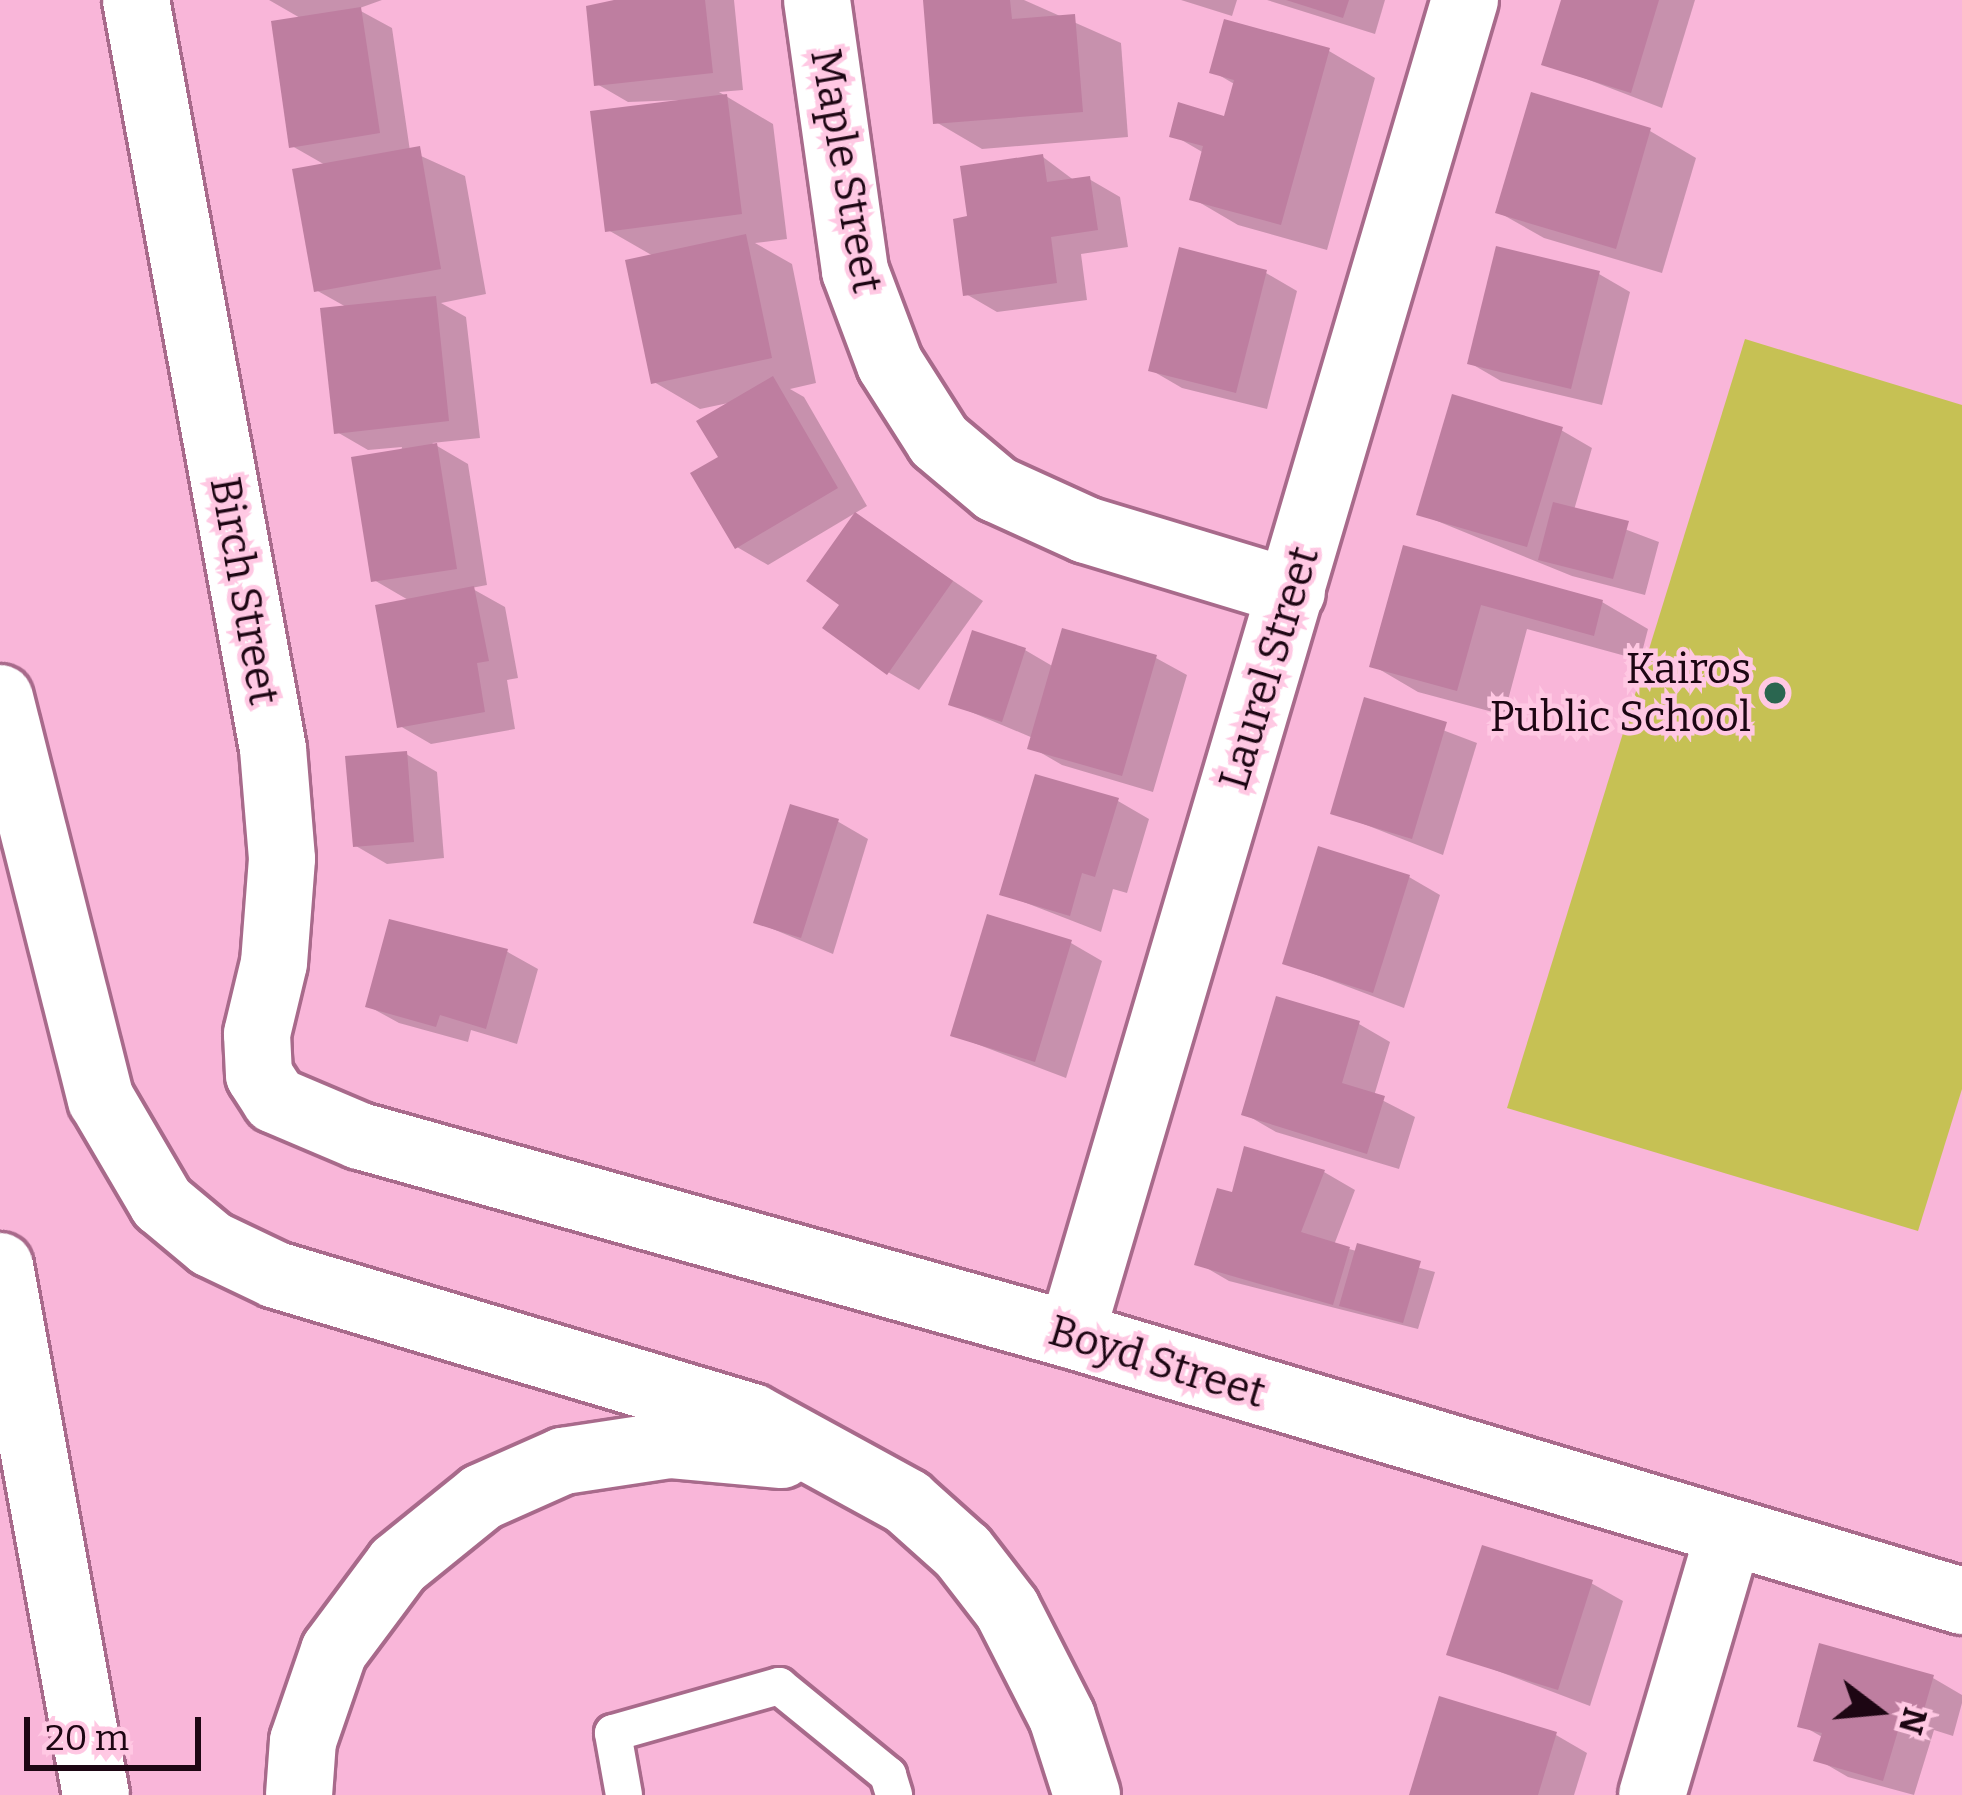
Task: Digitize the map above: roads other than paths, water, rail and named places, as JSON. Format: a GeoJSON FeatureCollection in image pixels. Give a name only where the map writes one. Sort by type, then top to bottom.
{"type":"FeatureCollection","features":[{"type":"Feature","properties":{"kind":"main road","name":"Birch Street"},"geometry":{"type":"LineString","coordinates":[[136,0],[273,749],[282,859],[274,963],[257,1034],[259,1075],[275,1100],[350,1131]]}},
{"type":"Feature","properties":{"kind":"main road","name":"Maple Street"},"geometry":{"type":"LineString","coordinates":[[817,0],[856,271],[890,364],[939,441],[996,489],[1086,530],[1292,592]]}},
{"type":"Feature","properties":{"kind":"main road","name":"Laurel Street"},"geometry":{"type":"LineString","coordinates":[[1072,1335],[1465,0]]}},
{"type":"Feature","properties":{"kind":"main road"},"geometry":{"type":"LineString","coordinates":[[0,698],[101,1099],[162,1203],[211,1244],[276,1275],[752,1417],[907,1502],[964,1552],[1007,1609],[1062,1718],[1087,1795]]}},
{"type":"Feature","properties":{"kind":"main road","name":"Boyd Street"},"geometry":{"type":"LineString","coordinates":[[350,1131],[1072,1335],[1962,1601]]}},
{"type":"Feature","properties":{"kind":"main road"},"geometry":{"type":"LineString","coordinates":[[0,1266],[96,1795]]}},
{"type":"Feature","properties":{"kind":"main road"},"geometry":{"type":"LineString","coordinates":[[299,1795],[303,1741],[334,1651],[398,1564],[482,1496],[563,1461],[669,1445],[832,1460]]}},
{"type":"Feature","properties":{"kind":"main road"},"geometry":{"type":"LineString","coordinates":[[1652,1795],[1729,1534]]}},
{"type":"Feature","properties":{"kind":"lane"},"geometry":{"type":"LineString","coordinates":[[624,1795],[613,1733],[779,1686],[888,1774],[894,1795]]}},
{"type":"Feature","properties":{"kind":"place","name":"Kairos Public School"},"geometry":{"type":"Point","coordinates":[1775,693]}}]}
